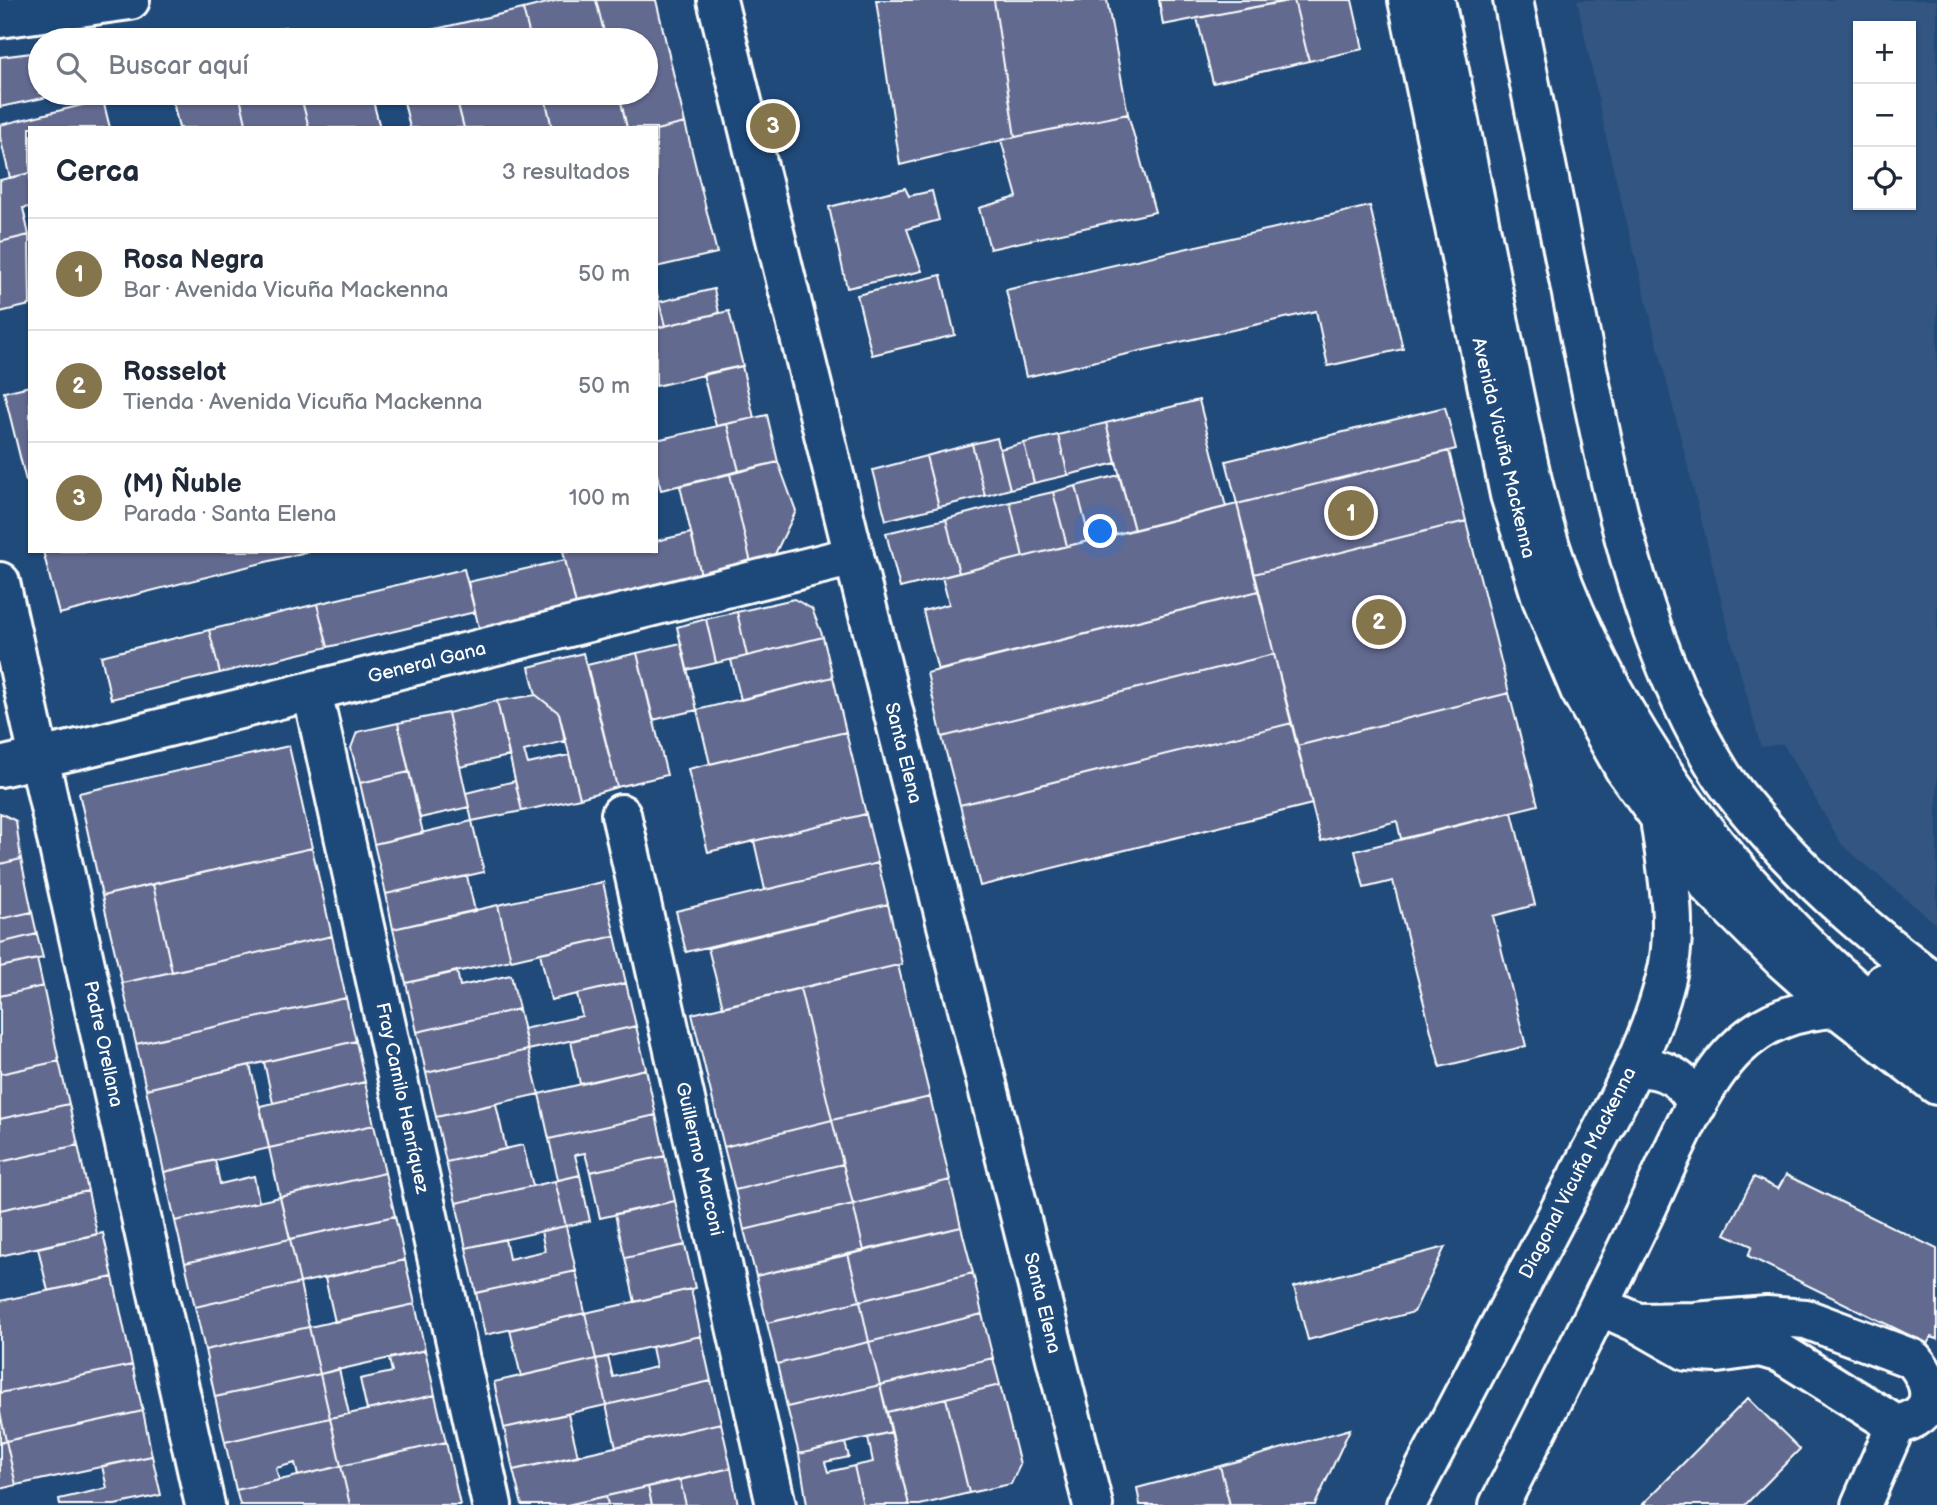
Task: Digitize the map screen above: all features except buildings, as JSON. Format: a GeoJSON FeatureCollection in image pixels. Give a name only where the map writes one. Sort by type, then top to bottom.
{"type":"FeatureCollection","features":[{"type":"Feature","properties":{"kind":"main road"},"geometry":{"type":"LineString","coordinates":[[0,18],[130,0]]}},
{"type":"Feature","properties":{"kind":"main road","name":"Avenida Vicuña Mackenna"},"geometry":{"type":"LineString","coordinates":[[1408,0],[1497,440],[1525,548],[1542,599],[1580,690],[1624,768],[1712,888],[1783,960],[1837,1008],[1937,1085]]}},
{"type":"Feature","properties":{"kind":"main road"},"geometry":{"type":"LineString","coordinates":[[1435,0],[1530,471],[1552,550],[1586,639],[1613,692],[1644,743],[1684,804],[1728,861],[1804,942],[1845,980],[1937,1055]]}},
{"type":"Feature","properties":{"kind":"main road"},"geometry":{"type":"LineString","coordinates":[[1460,0],[1468,72],[1510,294],[1558,510],[1586,588],[1644,700],[1693,780],[1730,832],[1770,880],[1836,945],[1937,1020]]}},
{"type":"Feature","properties":{"kind":"main road"},"geometry":{"type":"LineString","coordinates":[[1513,0],[1605,455],[1639,592],[1669,675],[1723,777],[1756,819],[1833,901],[1937,984]]}},
{"type":"Feature","properties":{"kind":"main road","name":"Santa Elena"},"geometry":{"type":"LineString","coordinates":[[719,2],[1087,1504]]}},
{"type":"Feature","properties":{"kind":"main road","name":"General Gana"},"geometry":{"type":"LineString","coordinates":[[0,767],[853,556]]}},
{"type":"Feature","properties":{"kind":"main road","name":"Padre Orellana"},"geometry":{"type":"LineString","coordinates":[[0,582],[205,1505]]}},
{"type":"Feature","properties":{"kind":"main road","name":"Fray Camilo Henríquez"},"geometry":{"type":"LineString","coordinates":[[312,691],[492,1505]]}},
{"type":"Feature","properties":{"kind":"main road","name":"Guillermo Marconi"},"geometry":{"type":"LineString","coordinates":[[621,814],[776,1505]]}},
{"type":"Feature","properties":{"kind":"main road","name":"Diagonal Vicuña Mackenna"},"geometry":{"type":"LineString","coordinates":[[1406,1505],[1634,1068],[1666,977],[1669,956],[1670,885],[1660,820]]}},
{"type":"Feature","properties":{"kind":"main road"},"geometry":{"type":"LineString","coordinates":[[1499,1505],[1600,1306],[1697,1105],[1721,1066],[1735,1049],[1769,1023],[1808,1010],[1837,1008]]}},
{"type":"Feature","properties":{"kind":"main road"},"geometry":{"type":"LineString","coordinates":[[1634,1068],[1660,1069],[1672,1075],[1691,1093],[1697,1105]]}},
{"type":"Feature","properties":{"kind":"main road"},"geometry":{"type":"LineString","coordinates":[[1600,1306],[1638,1323],[1687,1351],[1717,1353],[1760,1347],[1781,1353],[1896,1425],[1921,1415],[1929,1402],[1930,1389],[1925,1373],[1913,1359],[1806,1319],[1767,1316],[1638,1323]]}},
{"type":"Feature","properties":{"kind":"main road"},"geometry":{"type":"LineString","coordinates":[[1860,1505],[1896,1425]]}},
{"type":"Feature","properties":{"kind":"shaded area"},"geometry":{"type":"Polygon","coordinates":[[[1577,0],[1937,0],[1937,925],[1842,845],[1783,744],[1761,747],[1731,639],[1611,160],[1577,0]]]}},
{"type":"Feature","properties":{"kind":"place","name":"(M) Ñuble"},"geometry":{"type":"Point","coordinates":[773,126]}},
{"type":"Feature","properties":{"kind":"place","name":"Rosa Negra"},"geometry":{"type":"Point","coordinates":[1351,513]}},
{"type":"Feature","properties":{"kind":"place","name":"Rosselot"},"geometry":{"type":"Point","coordinates":[1379,622]}}]}
